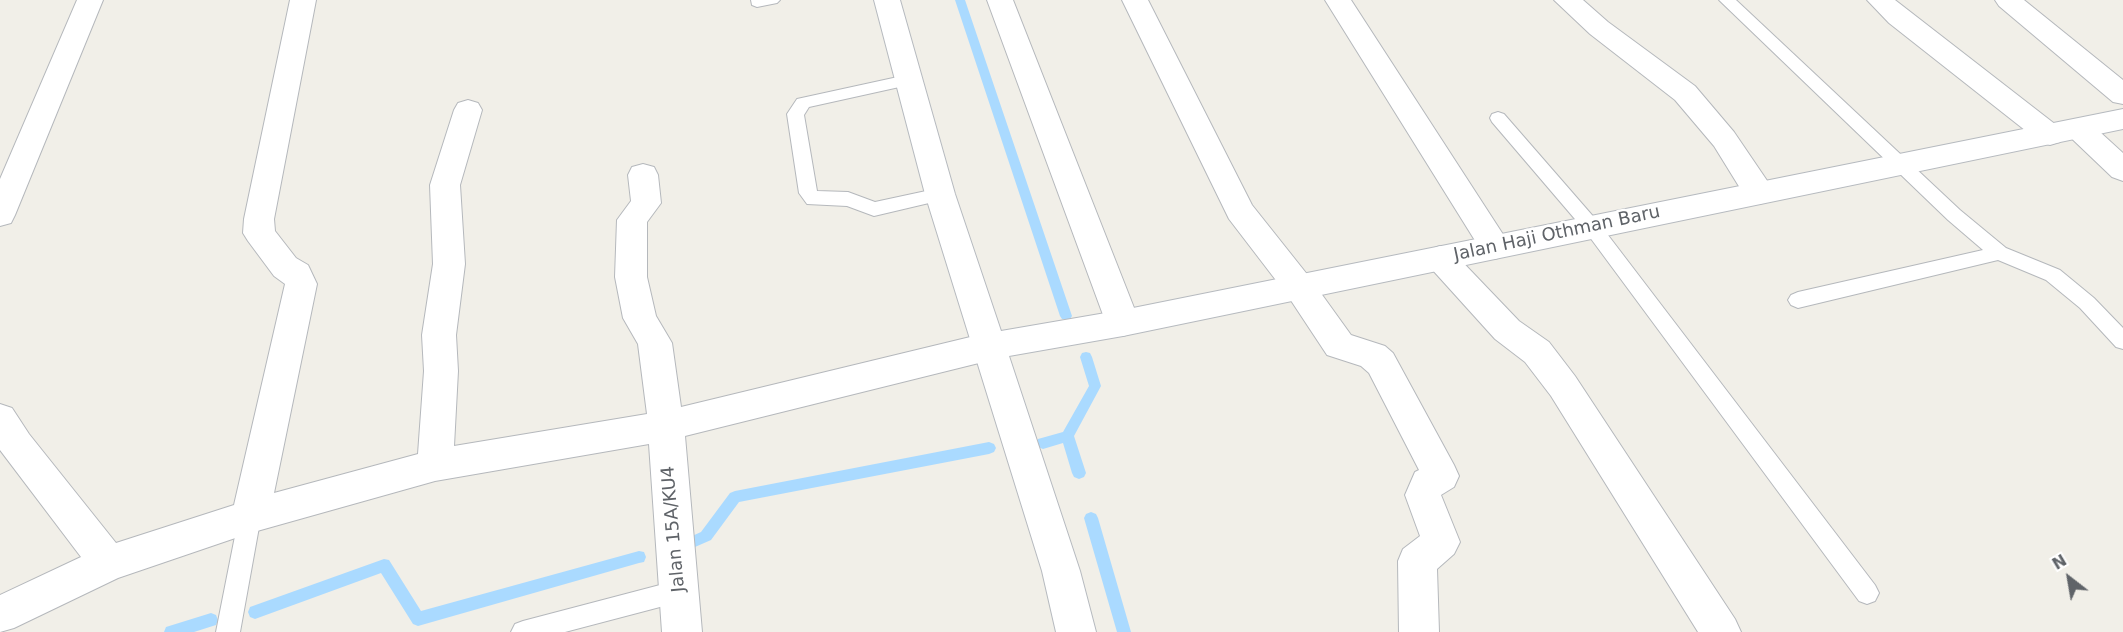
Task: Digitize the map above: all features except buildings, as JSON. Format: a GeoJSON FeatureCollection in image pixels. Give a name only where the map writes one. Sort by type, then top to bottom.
{"type":"FeatureCollection","features":[{"type":"Feature","properties":{"kind":"street"},"geometry":{"type":"LineString","coordinates":[[0,215],[90,0]]}},
{"type":"Feature","properties":{"kind":"street"},"geometry":{"type":"LineString","coordinates":[[250,516],[301,284],[297,274],[285,267],[259,233],[259,219],[303,0]]}},
{"type":"Feature","properties":{"kind":"street"},"geometry":{"type":"LineString","coordinates":[[887,0],[940,194],[991,346],[1061,572],[1076,632]]}},
{"type":"Feature","properties":{"kind":"street"},"geometry":{"type":"LineString","coordinates":[[1000,0],[1123,322]]}},
{"type":"Feature","properties":{"kind":"street"},"geometry":{"type":"LineString","coordinates":[[1135,0],[1240,211],[1299,287],[1339,345],[1373,356],[1381,363],[1441,476],[1428,483],[1423,495],[1441,542],[1417,561],[1419,632]]}},
{"type":"Feature","properties":{"kind":"street"},"geometry":{"type":"LineString","coordinates":[[1338,0],[1495,247]]}},
{"type":"Feature","properties":{"kind":"street"},"geometry":{"type":"LineString","coordinates":[[1567,0],[1599,28],[1685,93],[1724,139],[1760,193]]}},
{"type":"Feature","properties":{"kind":"street"},"geometry":{"type":"LineString","coordinates":[[1880,0],[1898,17],[2123,170]]}},
{"type":"Feature","properties":{"kind":"street"},"geometry":{"type":"LineString","coordinates":[[2008,0],[2123,94]]}},
{"type":"Feature","properties":{"kind":"street"},"geometry":{"type":"LineString","coordinates":[[435,465],[441,371],[439,335],[449,264],[445,185],[468,110]]}},
{"type":"Feature","properties":{"kind":"street","name":"Jalan Haji Othman Baru"},"geometry":{"type":"LineString","coordinates":[[0,615],[109,563],[250,516],[435,465],[666,426],[991,346],[1299,287],[2123,119]]}},
{"type":"Feature","properties":{"kind":"street","name":"Jalan 15A/KU4"},"geometry":{"type":"LineString","coordinates":[[643,175],[646,204],[632,220],[631,277],[640,318],[655,343],[666,426],[682,632]]}},
{"type":"Feature","properties":{"kind":"street"},"geometry":{"type":"LineString","coordinates":[[1440,258],[1507,330],[1537,352],[1563,386],[1721,632]]}},
{"type":"Feature","properties":{"kind":"street"},"geometry":{"type":"LineString","coordinates":[[0,419],[16,445],[109,563]]}},
{"type":"Feature","properties":{"kind":"lane"},"geometry":{"type":"LineString","coordinates":[[1727,0],[1954,215],[1999,253],[2053,275],[2087,303],[2123,341]]}},
{"type":"Feature","properties":{"kind":"lane"},"geometry":{"type":"LineString","coordinates":[[907,80],[803,103],[795,114],[808,193],[813,200],[848,199],[874,209],[940,194]]}},
{"type":"Feature","properties":{"kind":"lane"},"geometry":{"type":"LineString","coordinates":[[1498,118],[1592,227],[1867,593]]}},
{"type":"Feature","properties":{"kind":"lane"},"geometry":{"type":"LineString","coordinates":[[1798,300],[1999,253]]}},
{"type":"Feature","properties":{"kind":"lane"},"geometry":{"type":"LineString","coordinates":[[228,632],[250,516]]}},
{"type":"Feature","properties":{"kind":"lane"},"geometry":{"type":"LineString","coordinates":[[523,632],[679,591]]}},
{"type":"Feature","properties":{"kind":"waterway"},"geometry":{"type":"LineString","coordinates":[[960,0],[1066,316]]}},
{"type":"Feature","properties":{"kind":"waterway"},"geometry":{"type":"LineString","coordinates":[[1067,436],[1095,386],[1086,357]]}},
{"type":"Feature","properties":{"kind":"waterway"},"geometry":{"type":"LineString","coordinates":[[1043,443],[1067,436]]}},
{"type":"Feature","properties":{"kind":"waterway"},"geometry":{"type":"LineString","coordinates":[[1067,436],[1079,473]]}},
{"type":"Feature","properties":{"kind":"waterway"},"geometry":{"type":"LineString","coordinates":[[695,541],[706,536],[735,497],[989,448]]}},
{"type":"Feature","properties":{"kind":"waterway"},"geometry":{"type":"LineString","coordinates":[[1091,518],[1124,632]]}},
{"type":"Feature","properties":{"kind":"waterway"},"geometry":{"type":"LineString","coordinates":[[255,612],[384,565],[418,619],[639,557]]}},
{"type":"Feature","properties":{"kind":"waterway"},"geometry":{"type":"LineString","coordinates":[[171,632],[211,620]]}}]}
